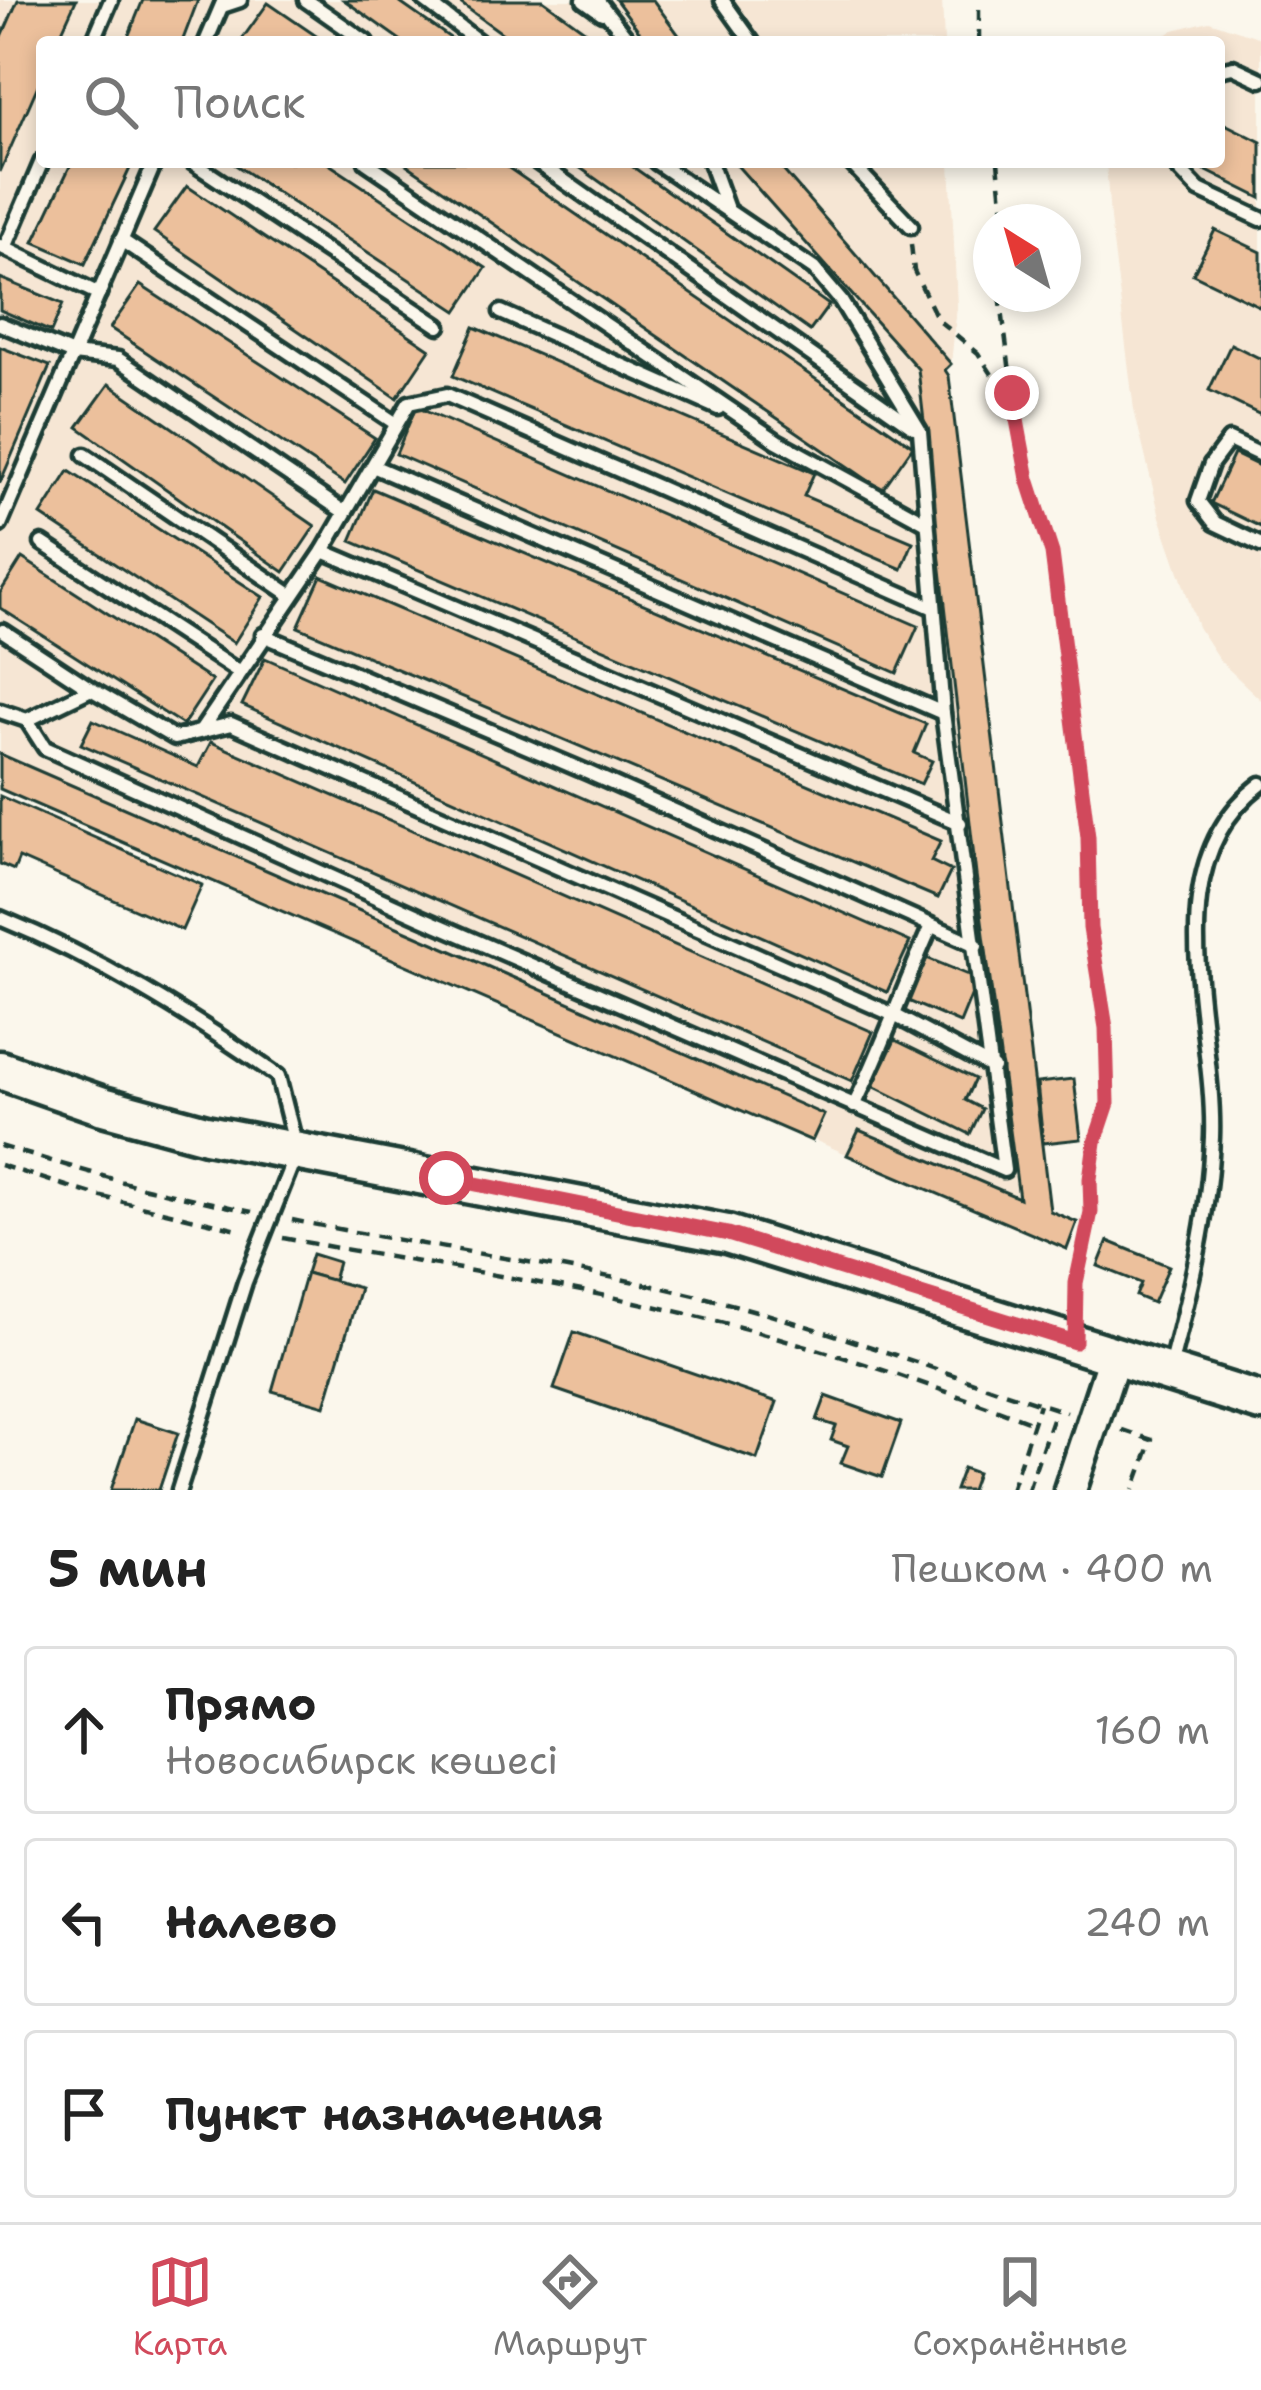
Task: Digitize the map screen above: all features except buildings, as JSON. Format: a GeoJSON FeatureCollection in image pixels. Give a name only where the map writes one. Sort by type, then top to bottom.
{"type":"FeatureCollection","features":[{"type":"Feature","properties":{"kind":"main road"},"geometry":{"type":"LineString","coordinates":[[0,1070],[206,1134],[728,1234],[1261,1402]]}},
{"type":"Feature","properties":{"kind":"street"},"geometry":{"type":"LineString","coordinates":[[1070,1490],[1115,1354]]}},
{"type":"Feature","properties":{"kind":"lane"},"geometry":{"type":"LineString","coordinates":[[96,36],[112,0]]}},
{"type":"Feature","properties":{"kind":"lane"},"geometry":{"type":"LineString","coordinates":[[209,36],[223,3],[240,0]]}},
{"type":"Feature","properties":{"kind":"lane"},"geometry":{"type":"LineString","coordinates":[[306,0],[357,36]]}},
{"type":"Feature","properties":{"kind":"lane"},"geometry":{"type":"LineString","coordinates":[[424,0],[471,36]]}},
{"type":"Feature","properties":{"kind":"lane"},"geometry":{"type":"LineString","coordinates":[[584,0],[613,21]]}},
{"type":"Feature","properties":{"kind":"lane"},"geometry":{"type":"LineString","coordinates":[[597,0],[625,36]]}},
{"type":"Feature","properties":{"kind":"lane"},"geometry":{"type":"LineString","coordinates":[[722,0],[748,36]]}},
{"type":"Feature","properties":{"kind":"lane"},"geometry":{"type":"LineString","coordinates":[[1225,69],[1233,67],[1261,80]]}},
{"type":"Feature","properties":{"kind":"lane"},"geometry":{"type":"LineString","coordinates":[[39,168],[2,247],[99,294]]}},
{"type":"Feature","properties":{"kind":"lane"},"geometry":{"type":"LineString","coordinates":[[0,526],[152,168]]}},
{"type":"Feature","properties":{"kind":"lane"},"geometry":{"type":"LineString","coordinates":[[201,168],[439,326]]}},
{"type":"Feature","properties":{"kind":"lane"},"geometry":{"type":"LineString","coordinates":[[375,168],[777,441],[927,523]]}},
{"type":"Feature","properties":{"kind":"lane"},"geometry":{"type":"LineString","coordinates":[[546,168],[920,431]]}},
{"type":"Feature","properties":{"kind":"lane"},"geometry":{"type":"LineString","coordinates":[[27,719],[45,748],[420,917],[1004,1170],[943,713],[920,431],[841,301],[814,269],[665,168]]}},
{"type":"Feature","properties":{"kind":"lane"},"geometry":{"type":"LineString","coordinates":[[712,168],[727,210]]}},
{"type":"Feature","properties":{"kind":"lane"},"geometry":{"type":"LineString","coordinates":[[856,168],[911,226]]}},
{"type":"Feature","properties":{"kind":"lane"},"geometry":{"type":"LineString","coordinates":[[1178,168],[1199,190],[1261,219]]}},
{"type":"Feature","properties":{"kind":"lane"},"geometry":{"type":"LineString","coordinates":[[121,240],[395,423]]}},
{"type":"Feature","properties":{"kind":"lane"},"geometry":{"type":"LineString","coordinates":[[501,312],[747,420]]}},
{"type":"Feature","properties":{"kind":"lane"},"geometry":{"type":"LineString","coordinates":[[0,325],[73,354],[118,359],[344,512]]}},
{"type":"Feature","properties":{"kind":"lane"},"geometry":{"type":"LineString","coordinates":[[200,732],[323,551],[375,466],[395,423],[410,403],[447,395],[934,608]]}},
{"type":"Feature","properties":{"kind":"lane"},"geometry":{"type":"LineString","coordinates":[[1261,455],[1229,440],[1211,464],[1198,501],[1215,523],[1261,545]]}},
{"type":"Feature","properties":{"kind":"lane"},"geometry":{"type":"LineString","coordinates":[[85,455],[291,596]]}},
{"type":"Feature","properties":{"kind":"lane"},"geometry":{"type":"LineString","coordinates":[[375,466],[943,713]]}},
{"type":"Feature","properties":{"kind":"lane"},"geometry":{"type":"LineString","coordinates":[[42,543],[239,672]]}},
{"type":"Feature","properties":{"kind":"lane"},"geometry":{"type":"LineString","coordinates":[[323,551],[960,824]]}},
{"type":"Feature","properties":{"kind":"lane"},"geometry":{"type":"LineString","coordinates":[[3,631],[175,738],[231,724],[894,1015],[993,1068]]}},
{"type":"Feature","properties":{"kind":"lane"},"geometry":{"type":"LineString","coordinates":[[263,634],[590,772],[976,945]]}},
{"type":"Feature","properties":{"kind":"lane"},"geometry":{"type":"LineString","coordinates":[[0,711],[27,719],[91,689]]}},
{"type":"Feature","properties":{"kind":"lane"},"geometry":{"type":"LineString","coordinates":[[1169,1372],[1191,1289],[1212,1136],[1208,1038],[1198,961],[1198,896],[1204,865],[1229,814],[1261,784]]}},
{"type":"Feature","properties":{"kind":"lane"},"geometry":{"type":"LineString","coordinates":[[0,918],[65,944],[192,1016],[278,1076],[297,1150],[245,1282],[178,1490]]}},
{"type":"Feature","properties":{"kind":"lane"},"geometry":{"type":"LineString","coordinates":[[854,1106],[888,1037],[931,926]]}},
{"type":"Feature","properties":{"kind":"path"},"geometry":{"type":"LineString","coordinates":[[979,0],[979,36]]}},
{"type":"Feature","properties":{"kind":"path"},"geometry":{"type":"LineString","coordinates":[[999,168],[1002,204]]}},
{"type":"Feature","properties":{"kind":"path"},"geometry":{"type":"LineString","coordinates":[[911,226],[914,271],[938,320],[978,353],[995,379],[1012,393]]}},
{"type":"Feature","properties":{"kind":"path"},"geometry":{"type":"LineString","coordinates":[[1002,312],[1028,479],[1052,553],[1088,837],[1090,928],[1106,1028],[1108,1103],[1095,1142],[1091,1212],[1076,1283],[1075,1342]]}},
{"type":"Feature","properties":{"kind":"path"},"geometry":{"type":"LineString","coordinates":[[0,1145],[136,1186],[272,1216],[544,1264],[734,1305],[887,1350],[1040,1403],[1011,1490]]}},
{"type":"Feature","properties":{"kind":"path"},"geometry":{"type":"LineString","coordinates":[[0,1165],[151,1210],[567,1288],[716,1321],[923,1383],[1033,1423]]}},
{"type":"Feature","properties":{"kind":"path"},"geometry":{"type":"LineString","coordinates":[[1028,1490],[1055,1408]]}},
{"type":"Feature","properties":{"kind":"path"},"geometry":{"type":"LineString","coordinates":[[1134,1490],[1152,1439]]}},
{"type":"Feature","properties":{"kind":"shaded area"},"geometry":{"type":"Polygon","coordinates":[[[0,0],[942,0],[944,36],[36,36],[36,168],[950,168],[957,306],[951,364],[945,370],[1050,1210],[1077,1222],[1067,1249],[0,789],[0,0]]]}},
{"type":"Feature","properties":{"kind":"shaded area"},"geometry":{"type":"Polygon","coordinates":[[[1209,21],[1261,38],[1261,700],[1220,661],[1198,627],[1160,517],[1134,410],[1106,168],[1225,168],[1225,36],[1164,36],[1209,21]]]}},
{"type":"Feature","properties":{"kind":"route"},"geometry":{"type":"LineString","coordinates":[[446,1178],[728,1234],[1075,1342],[1076,1283],[1091,1212],[1095,1142],[1108,1103],[1106,1028],[1090,928],[1088,837],[1052,553],[1028,479],[1012,393]]}}]}
